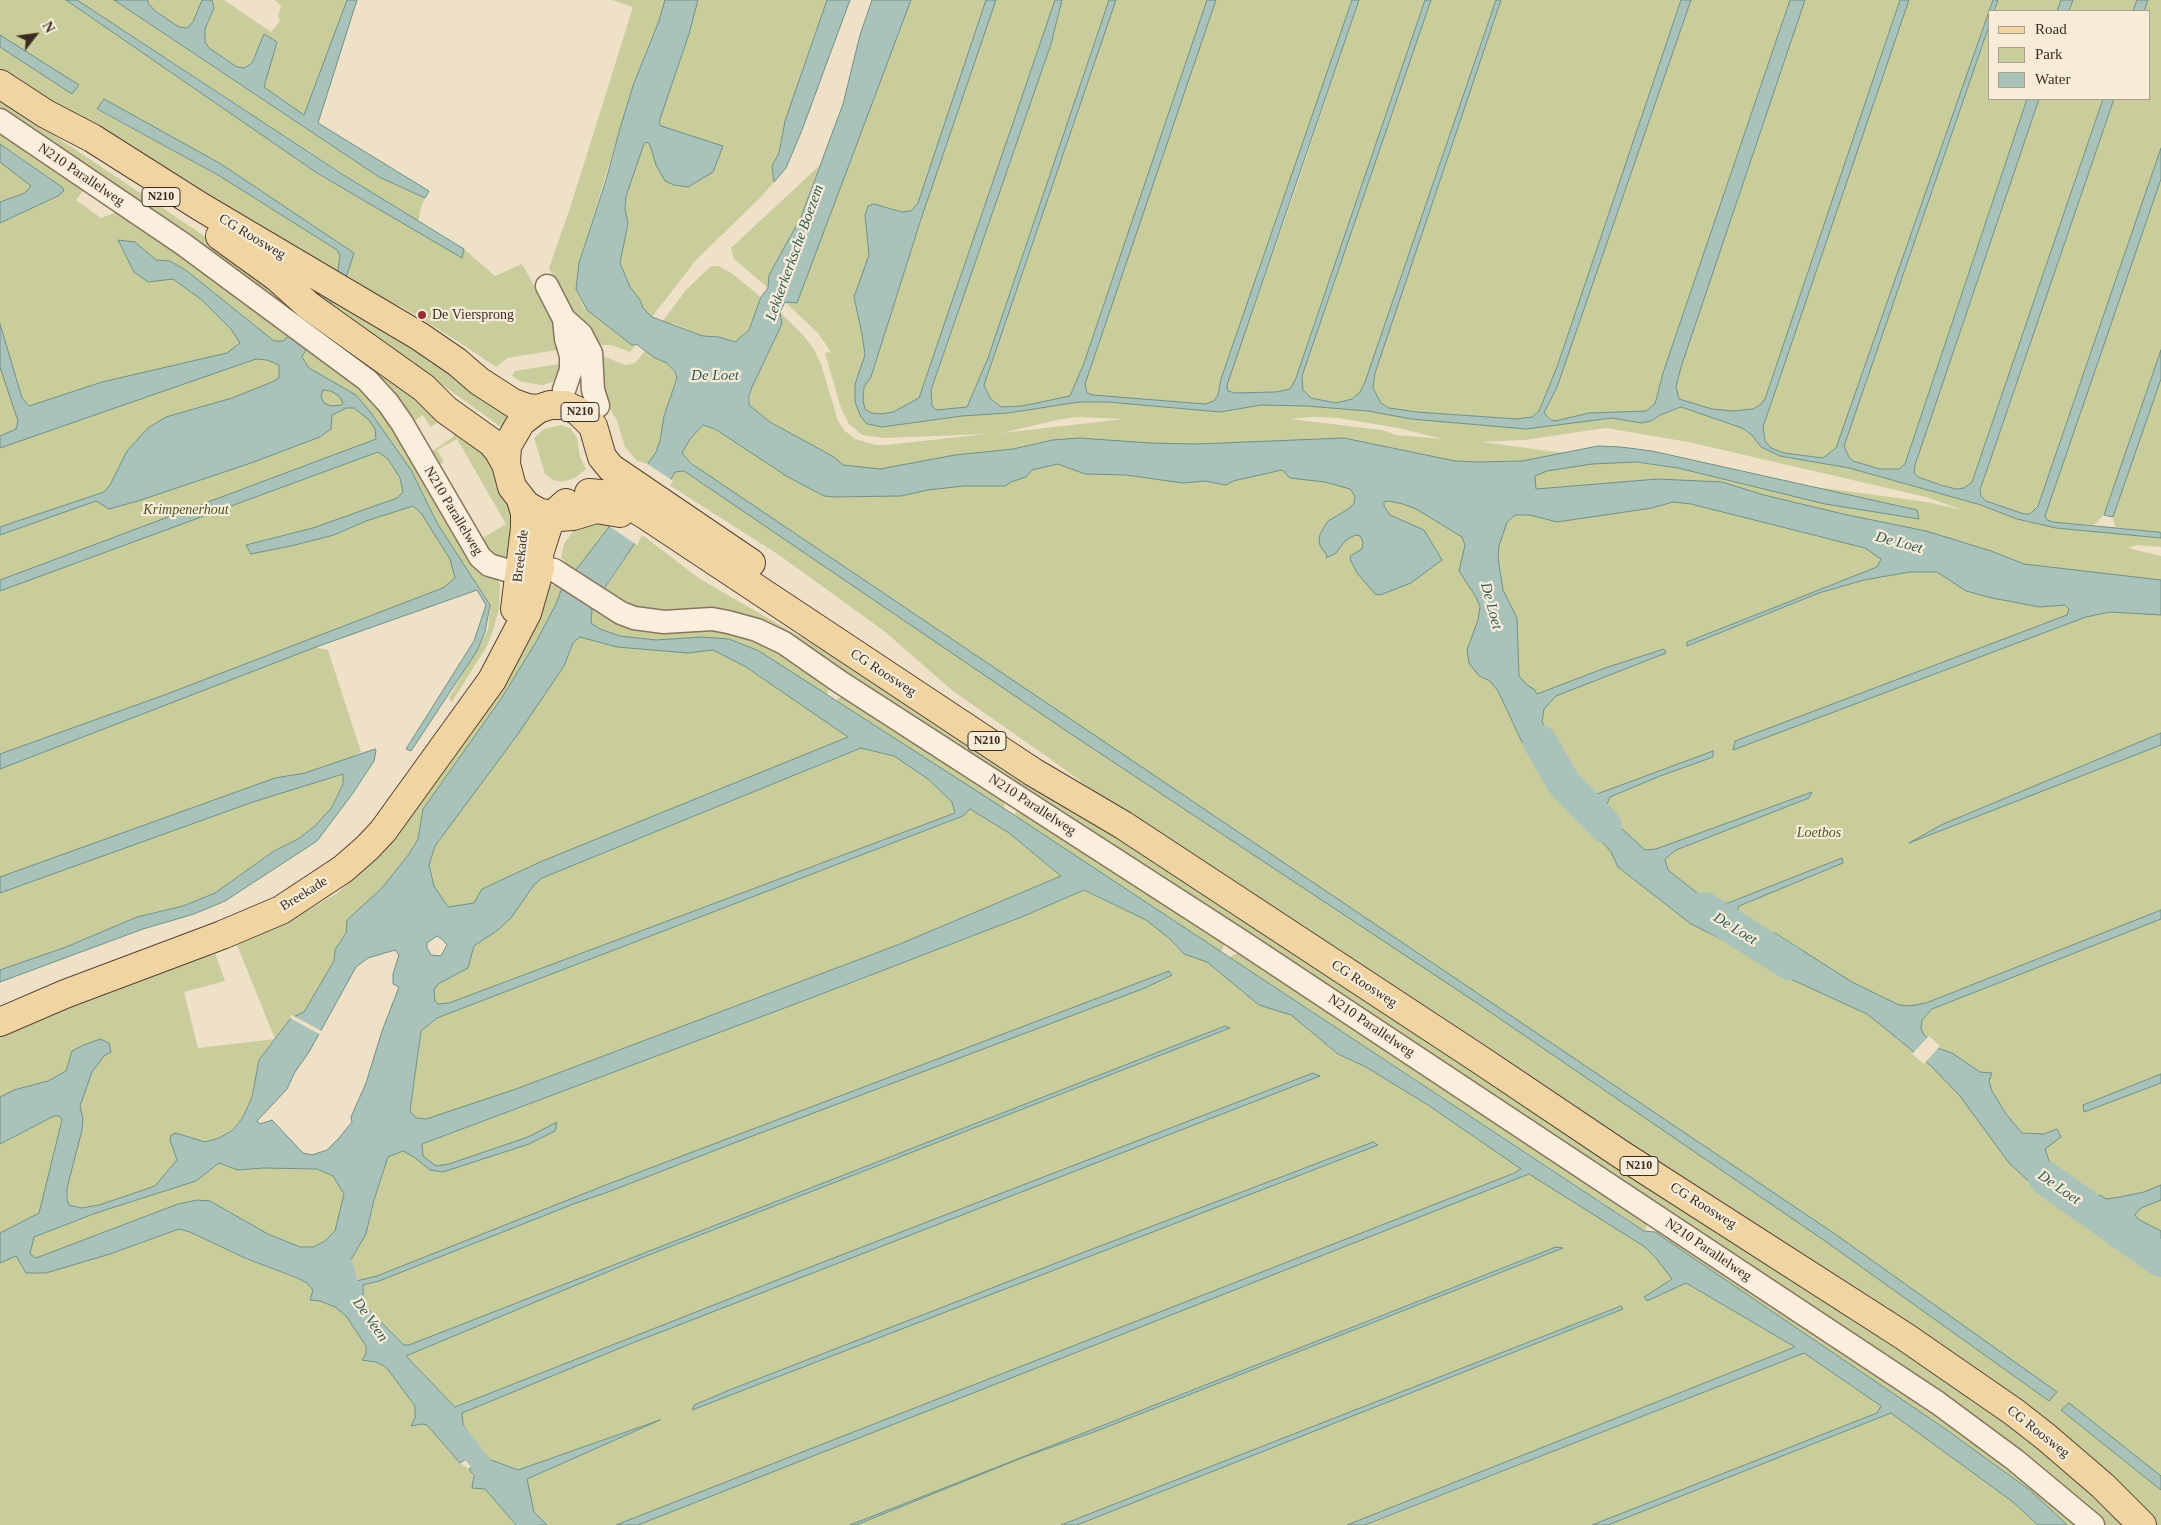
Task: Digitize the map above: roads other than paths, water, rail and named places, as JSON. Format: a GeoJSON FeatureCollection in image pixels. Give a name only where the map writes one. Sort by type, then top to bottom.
{"type":"FeatureCollection","features":[{"type":"Feature","properties":{"kind":"main road","name":"CG Roosweg"},"geometry":{"type":"LineString","coordinates":[[0,84],[46,114],[92,138],[201,207],[419,336],[457,362],[486,370],[524,392],[550,399]]}},
{"type":"Feature","properties":{"kind":"main road","name":"CG Roosweg"},"geometry":{"type":"LineString","coordinates":[[46,114],[93,153],[226,240],[278,278],[310,322],[424,388],[446,410],[491,442],[498,450],[508,452]]}},
{"type":"Feature","properties":{"kind":"main road","name":"N210"},"geometry":{"type":"LineString","coordinates":[[582,395],[598,406],[611,428],[613,455],[602,457],[596,432],[589,420],[572,408],[550,399],[582,395]]}},
{"type":"Feature","properties":{"kind":"main road"},"geometry":{"type":"LineString","coordinates":[[508,452],[521,422],[550,399]]}},
{"type":"Feature","properties":{"kind":"main road","name":"N210"},"geometry":{"type":"LineString","coordinates":[[508,452],[518,452],[526,480],[535,492],[574,508],[532,509],[520,500],[509,480],[508,452]]}},
{"type":"Feature","properties":{"kind":"main road","name":"CG Roosweg"},"geometry":{"type":"LineString","coordinates":[[613,455],[624,462],[627,492]]}},
{"type":"Feature","properties":{"kind":"main road"},"geometry":{"type":"LineString","coordinates":[[574,508],[604,480],[613,455]]}},
{"type":"Feature","properties":{"kind":"main road","name":"CG Roosweg"},"geometry":{"type":"LineString","coordinates":[[574,508],[602,509],[627,492]]}},
{"type":"Feature","properties":{"kind":"main road","name":"CG Roosweg"},"geometry":{"type":"LineString","coordinates":[[627,492],[1033,754],[1122,825],[1622,1155],[1770,1248],[1936,1358],[2014,1412],[2046,1437],[2103,1486],[2142,1525]]}},
{"type":"Feature","properties":{"kind":"main road","name":"CG Roosweg"},"geometry":{"type":"LineString","coordinates":[[627,492],[658,511]]}},
{"type":"Feature","properties":{"kind":"main road","name":"Breekade"},"geometry":{"type":"LineString","coordinates":[[0,1022],[66,994],[222,935],[281,910],[342,869],[367,848],[383,831],[492,680],[527,613],[530,568],[525,513],[520,500]]}},
{"type":"Feature","properties":{"kind":"main road","name":"Breekade"},"geometry":{"type":"LineString","coordinates":[[530,568],[539,554],[547,527],[574,508]]}},
{"type":"Feature","properties":{"kind":"street","name":"N210 Parallelweg"},"geometry":{"type":"LineString","coordinates":[[0,120],[183,244],[310,322],[388,402],[480,557],[489,565],[506,570],[530,568],[554,570],[621,614],[664,622],[712,619],[757,630],[784,643],[840,682],[1238,938],[1938,1402],[2016,1460],[2092,1525]]}},
{"type":"Feature","properties":{"kind":"street"},"geometry":{"type":"LineString","coordinates":[[547,286],[564,319],[571,363],[569,377],[550,399]]}},
{"type":"Feature","properties":{"kind":"street"},"geometry":{"type":"LineString","coordinates":[[564,319],[581,334],[591,353],[593,390],[598,406]]}},
{"type":"Feature","properties":{"kind":"water"},"geometry":{"type":"Polygon","coordinates":[[[66,0],[77,0],[342,174],[464,249],[462,258],[317,173],[66,0]]]}},
{"type":"Feature","properties":{"kind":"water"},"geometry":{"type":"Polygon","coordinates":[[[114,0],[148,0],[148,3],[155,11],[179,27],[187,28],[193,22],[202,0],[212,0],[214,8],[205,29],[205,42],[209,48],[237,67],[244,68],[252,63],[264,34],[277,42],[264,87],[304,115],[347,0],[357,0],[318,123],[429,191],[425,198],[379,177],[114,0]]]}},
{"type":"Feature","properties":{"kind":"water","name":"Lekkerkerksche Boezem"},"geometry":{"type":"Polygon","coordinates":[[[665,0],[698,0],[689,34],[659,122],[661,126],[723,146],[713,172],[688,187],[674,185],[665,181],[656,165],[650,145],[647,142],[644,144],[626,196],[625,209],[628,223],[620,263],[630,287],[640,300],[643,308],[652,317],[703,336],[719,337],[735,342],[749,330],[761,297],[768,288],[769,275],[801,217],[843,104],[860,35],[872,0],[911,0],[797,303],[785,302],[780,312],[782,324],[749,397],[749,405],[770,422],[834,457],[843,465],[880,469],[955,455],[1013,449],[1053,440],[1079,438],[1197,444],[1344,438],[1455,461],[1478,462],[1522,461],[1598,446],[1621,447],[1652,451],[1917,510],[1919,519],[1825,504],[1678,468],[1636,462],[1592,464],[1547,471],[1535,476],[1536,489],[1658,479],[1722,482],[1764,495],[1843,514],[1926,531],[1991,551],[2024,564],[2161,580],[2161,615],[2110,612],[2086,617],[1733,750],[1735,741],[2067,615],[2069,609],[2065,605],[2040,607],[1992,598],[1966,591],[1937,572],[1910,572],[1864,580],[1819,593],[1687,646],[1687,642],[1877,567],[1881,559],[1865,548],[1691,504],[1673,502],[1652,508],[1557,522],[1530,515],[1515,515],[1507,522],[1499,546],[1498,558],[1503,590],[1517,618],[1519,676],[1527,685],[1534,689],[1537,694],[1605,668],[1664,649],[1666,653],[1556,696],[1544,709],[1542,722],[1571,769],[1570,782],[1556,780],[1536,763],[1521,740],[1498,691],[1490,681],[1479,676],[1469,663],[1467,650],[1478,620],[1480,607],[1476,597],[1459,571],[1465,545],[1462,537],[1416,509],[1403,504],[1388,501],[1384,502],[1384,506],[1390,515],[1424,530],[1442,560],[1411,583],[1380,595],[1375,594],[1357,573],[1351,561],[1350,556],[1362,549],[1363,542],[1360,536],[1355,535],[1345,541],[1336,553],[1326,558],[1327,555],[1319,543],[1320,534],[1328,521],[1350,508],[1354,503],[1355,496],[1350,489],[1325,482],[1290,478],[1282,470],[1233,481],[1226,485],[1205,481],[1183,483],[1126,475],[1085,474],[1058,464],[1032,470],[1026,477],[1005,486],[964,486],[928,490],[901,496],[834,497],[824,496],[788,477],[715,429],[703,425],[690,439],[682,453],[692,464],[1835,1234],[2057,1392],[2049,1401],[1825,1241],[1474,1001],[1068,732],[684,471],[675,472],[641,534],[604,589],[600,591],[589,606],[592,611],[591,623],[600,629],[620,636],[656,640],[701,637],[729,639],[759,651],[1014,815],[1644,1231],[1655,1232],[1944,1428],[2031,1491],[2067,1525],[2038,1525],[2013,1502],[1891,1413],[1608,1525],[1592,1525],[1877,1413],[1881,1406],[1804,1353],[1365,1525],[1347,1525],[1795,1347],[1686,1283],[1647,1301],[1644,1297],[1672,1279],[1656,1258],[1645,1247],[1529,1174],[638,1525],[616,1525],[1521,1169],[1428,1105],[1366,1067],[1338,1054],[1291,1015],[1259,1005],[1207,962],[1184,954],[1170,939],[1146,920],[1084,890],[1024,916],[819,995],[422,1144],[423,1156],[436,1166],[449,1164],[528,1137],[557,1122],[555,1131],[529,1144],[443,1172],[430,1170],[403,1151],[388,1157],[374,1200],[366,1234],[352,1258],[340,1271],[339,1279],[344,1284],[377,1276],[603,1186],[1169,971],[1172,975],[1145,988],[576,1203],[379,1281],[363,1285],[363,1302],[368,1309],[404,1345],[409,1345],[1225,1026],[1230,1028],[636,1260],[406,1356],[455,1407],[800,1271],[1313,1073],[1320,1076],[630,1344],[462,1413],[463,1424],[479,1451],[460,1463],[427,1425],[411,1426],[415,1418],[415,1406],[386,1367],[376,1362],[362,1360],[366,1354],[366,1346],[346,1316],[335,1307],[320,1301],[310,1300],[313,1290],[307,1283],[297,1278],[179,1229],[110,1254],[46,1273],[26,1273],[16,1256],[0,1263],[0,1233],[39,1213],[62,1120],[60,1116],[54,1116],[0,1144],[0,1097],[14,1090],[48,1081],[66,1071],[72,1051],[84,1045],[100,1039],[109,1043],[111,1052],[104,1056],[92,1072],[80,1106],[83,1119],[82,1130],[67,1188],[67,1199],[69,1205],[81,1208],[99,1205],[155,1186],[177,1160],[170,1140],[171,1135],[176,1133],[205,1142],[219,1138],[233,1130],[243,1117],[252,1097],[259,1060],[291,1018],[304,1012],[334,961],[335,950],[346,933],[347,920],[382,888],[409,854],[418,839],[423,809],[501,699],[536,642],[556,604],[562,588],[609,527],[606,524],[656,452],[660,441],[664,416],[677,378],[675,372],[667,363],[655,358],[636,344],[632,345],[587,310],[576,289],[579,263],[606,180],[634,83],[659,21],[665,0]],[[580,637],[573,643],[564,666],[518,734],[435,846],[429,865],[434,886],[448,907],[474,903],[482,889],[540,862],[848,737],[746,667],[713,650],[688,653],[617,647],[580,637]],[[861,748],[542,878],[534,885],[511,918],[498,930],[474,946],[468,968],[438,984],[434,990],[435,1001],[438,1004],[449,1003],[955,813],[952,802],[928,779],[894,756],[861,748]],[[970,809],[963,816],[437,1018],[421,1031],[410,1111],[416,1118],[426,1119],[516,1089],[900,944],[1061,876],[1009,833],[970,809]],[[437,936],[427,943],[427,948],[431,955],[441,956],[447,945],[437,936]],[[395,950],[368,958],[356,967],[287,1089],[257,1121],[260,1124],[272,1120],[303,1153],[312,1155],[327,1150],[352,1122],[351,1117],[366,1083],[382,1031],[399,987],[393,984],[393,974],[399,955],[395,950]],[[219,1163],[196,1181],[96,1213],[34,1237],[30,1254],[36,1258],[178,1204],[197,1200],[210,1201],[268,1234],[300,1247],[313,1247],[325,1241],[335,1231],[344,1194],[333,1176],[317,1169],[263,1168],[238,1170],[219,1163]]]}},
{"type":"Feature","properties":{"kind":"water"},"geometry":{"type":"Polygon","coordinates":[[[827,0],[850,0],[802,130],[786,168],[774,182],[772,166],[779,153],[785,121],[827,0]]]}},
{"type":"Feature","properties":{"kind":"water"},"geometry":{"type":"Polygon","coordinates":[[[986,0],[996,0],[921,219],[871,377],[864,387],[863,401],[865,409],[871,413],[893,412],[919,398],[1055,0],[1062,0],[1051,44],[931,390],[932,406],[937,410],[967,407],[988,358],[1109,0],[1116,0],[984,385],[990,398],[1001,407],[1022,406],[1070,396],[1084,363],[1207,0],[1216,0],[1085,384],[1087,393],[1093,395],[1205,404],[1214,401],[1218,395],[1221,379],[1352,0],[1359,0],[1227,385],[1228,391],[1235,393],[1276,392],[1290,389],[1296,378],[1425,0],[1431,0],[1302,376],[1303,390],[1311,398],[1336,403],[1352,399],[1360,392],[1365,382],[1496,0],[1501,0],[1375,373],[1373,388],[1381,403],[1389,408],[1417,412],[1517,419],[1532,417],[1539,411],[1557,367],[1681,0],[1691,0],[1557,387],[1544,413],[1551,420],[1555,421],[1589,413],[1646,411],[1655,404],[1663,373],[1790,0],[1805,0],[1681,367],[1676,387],[1679,399],[1712,409],[1733,411],[1753,409],[1765,399],[1900,0],[1909,0],[1763,427],[1765,441],[1771,448],[1784,453],[1823,458],[1836,448],[1988,14],[1988,29],[1844,446],[1853,461],[1880,469],[1899,469],[1905,464],[2027,100],[2039,100],[1915,465],[1914,473],[1918,477],[1941,485],[1956,489],[1964,488],[1972,482],[2103,100],[2114,100],[1980,490],[1981,496],[1986,501],[2024,514],[2030,514],[2038,506],[2161,148],[2161,179],[2045,516],[2047,520],[2053,522],[2158,532],[2161,533],[2161,538],[2056,528],[2017,519],[1981,505],[1849,468],[1780,456],[1761,447],[1752,435],[1742,428],[1681,407],[1660,415],[1651,421],[1641,423],[1612,418],[1526,429],[1411,419],[1368,411],[1306,406],[1261,405],[1220,412],[1108,402],[1079,402],[1008,413],[962,416],[882,427],[867,424],[861,417],[855,402],[855,384],[865,355],[854,297],[869,255],[865,215],[868,206],[874,204],[902,212],[911,211],[918,203],[986,0]]]}},
{"type":"Feature","properties":{"kind":"water"},"geometry":{"type":"Polygon","coordinates":[[[1993,0],[1998,0],[1994,10],[1989,10],[1993,0]]]}},
{"type":"Feature","properties":{"kind":"water"},"geometry":{"type":"Polygon","coordinates":[[[2061,0],[2073,0],[2069,10],[2057,10],[2061,0]]]}},
{"type":"Feature","properties":{"kind":"water"},"geometry":{"type":"Polygon","coordinates":[[[2137,0],[2148,0],[2144,10],[2133,10],[2137,0]]]}},
{"type":"Feature","properties":{"kind":"water"},"geometry":{"type":"Polygon","coordinates":[[[0,35],[79,85],[72,94],[0,47],[0,35]]]}},
{"type":"Feature","properties":{"kind":"water"},"geometry":{"type":"Polygon","coordinates":[[[104,99],[221,164],[354,253],[347,275],[302,357],[309,368],[356,395],[371,413],[411,470],[437,523],[490,605],[485,632],[477,651],[411,751],[406,749],[474,641],[486,605],[477,590],[316,647],[0,769],[0,754],[167,694],[443,588],[455,578],[450,559],[421,513],[413,506],[366,521],[334,535],[251,554],[246,545],[313,528],[397,498],[403,492],[400,478],[388,459],[378,452],[0,591],[0,580],[376,439],[375,429],[369,420],[354,408],[346,408],[332,415],[331,429],[320,437],[251,463],[109,509],[96,501],[0,535],[0,527],[104,492],[110,485],[127,451],[148,428],[166,417],[232,398],[272,382],[279,378],[279,365],[267,360],[256,359],[0,448],[0,436],[16,429],[18,421],[0,367],[0,324],[22,398],[29,406],[102,382],[227,353],[240,343],[231,329],[202,300],[173,279],[148,282],[134,272],[118,240],[135,242],[156,260],[170,261],[187,271],[274,341],[283,341],[289,336],[338,270],[340,256],[337,250],[218,175],[97,109],[104,99]],[[323,390],[321,397],[324,403],[331,406],[342,405],[343,403],[339,396],[331,391],[323,390]]]}},
{"type":"Feature","properties":{"kind":"water"},"geometry":{"type":"Polygon","coordinates":[[[0,144],[62,187],[64,191],[58,196],[0,223],[0,202],[25,193],[31,186],[0,162],[0,144]]]}},
{"type":"Feature","properties":{"kind":"water"},"geometry":{"type":"Polygon","coordinates":[[[2161,350],[2161,379],[2113,517],[2104,515],[2161,350]]]}},
{"type":"Feature","properties":{"kind":"water"},"geometry":{"type":"Polygon","coordinates":[[[2161,733],[2161,745],[1909,843],[1941,825],[2161,733]]]}},
{"type":"Feature","properties":{"kind":"water"},"geometry":{"type":"Polygon","coordinates":[[[375,749],[374,761],[317,841],[225,901],[194,914],[143,929],[0,982],[0,970],[66,947],[137,917],[183,906],[215,893],[274,851],[298,839],[315,826],[332,807],[343,784],[343,774],[253,802],[0,893],[0,877],[275,778],[305,773],[375,749]]]}},
{"type":"Feature","properties":{"kind":"water"},"geometry":{"type":"Polygon","coordinates":[[[1713,751],[1713,757],[1610,797],[1607,804],[1610,813],[1620,827],[1645,850],[1656,849],[1812,792],[1809,798],[1676,850],[1665,859],[1668,870],[1701,896],[1714,903],[1728,903],[1842,858],[1843,863],[1739,906],[1737,913],[1744,932],[1728,938],[1719,938],[1691,924],[1618,867],[1611,852],[1572,808],[1567,794],[1580,790],[1597,794],[1713,751]]]}},
{"type":"Feature","properties":{"kind":"water"},"geometry":{"type":"Polygon","coordinates":[[[2161,910],[2161,919],[1932,1009],[1922,1020],[1921,1028],[1924,1035],[1940,1049],[1952,1053],[1980,1072],[1992,1073],[1989,1081],[1992,1091],[2006,1114],[2022,1133],[2044,1134],[2057,1129],[2061,1137],[2045,1149],[2050,1164],[2092,1195],[2072,1214],[2033,1185],[2009,1163],[1960,1096],[1930,1065],[1867,1014],[1784,976],[1743,952],[1740,944],[1775,933],[1852,982],[1899,1005],[1910,1006],[1926,1003],[2161,910]]]}},
{"type":"Feature","properties":{"kind":"water"},"geometry":{"type":"Polygon","coordinates":[[[2161,1074],[2161,1083],[2084,1112],[2083,1105],[2161,1074]]]}},
{"type":"Feature","properties":{"kind":"water"},"geometry":{"type":"Polygon","coordinates":[[[1373,1142],[1378,1145],[692,1410],[694,1405],[732,1389],[1373,1142]]]}},
{"type":"Feature","properties":{"kind":"water","name":"De Loet"},"geometry":{"type":"Polygon","coordinates":[[[2161,1185],[2161,1200],[2141,1208],[2135,1215],[2138,1219],[2161,1231],[2161,1271],[2076,1216],[2100,1195],[2106,1199],[2120,1197],[2144,1192],[2161,1185]]]}},
{"type":"Feature","properties":{"kind":"water"},"geometry":{"type":"Polygon","coordinates":[[[1556,1247],[1563,1248],[1094,1432],[1024,1457],[856,1525],[850,1525],[1556,1247]]]}},
{"type":"Feature","properties":{"kind":"water"},"geometry":{"type":"Polygon","coordinates":[[[1621,1306],[1623,1309],[1077,1525],[1061,1525],[1621,1306]]]}},
{"type":"Feature","properties":{"kind":"water"},"geometry":{"type":"Polygon","coordinates":[[[2069,1403],[2161,1476],[2161,1490],[2061,1410],[2069,1403]]]}},
{"type":"Feature","properties":{"kind":"water"},"geometry":{"type":"Polygon","coordinates":[[[660,1420],[527,1479],[534,1512],[547,1525],[516,1525],[485,1489],[472,1488],[474,1476],[469,1469],[486,1458],[518,1470],[660,1420]]]}},
{"type":"Feature","properties":{"kind":"waterway","name":"De Loet"},"geometry":{"type":"LineString","coordinates":[[1540,742],[1563,782],[1605,826]]}},
{"type":"Feature","properties":{"kind":"waterway","name":"De Loet"},"geometry":{"type":"LineString","coordinates":[[1704,909],[1790,963]]}},
{"type":"Feature","properties":{"kind":"waterway","name":"De Loet"},"geometry":{"type":"LineString","coordinates":[[2045,1178],[2161,1260]]}},
{"type":"Feature","properties":{"kind":"waterway","name":"De Veen"},"geometry":{"type":"LineString","coordinates":[[346,1242],[340,1257],[354,1303],[357,1307]]}},
{"type":"Feature","properties":{"kind":"waterway","name":"De Veen"},"geometry":{"type":"LineString","coordinates":[[457,1433],[529,1525]]}},
{"type":"Feature","properties":{"kind":"place","name":"De Viersprong"},"geometry":{"type":"Point","coordinates":[422,315]}},
{"type":"Feature","properties":{"kind":"park label","name":"Krimpenerhout"},"geometry":{"type":"Point","coordinates":[186,510]}},
{"type":"Feature","properties":{"kind":"park label","name":"Loetbos"},"geometry":{"type":"Point","coordinates":[1819,833]}}]}
